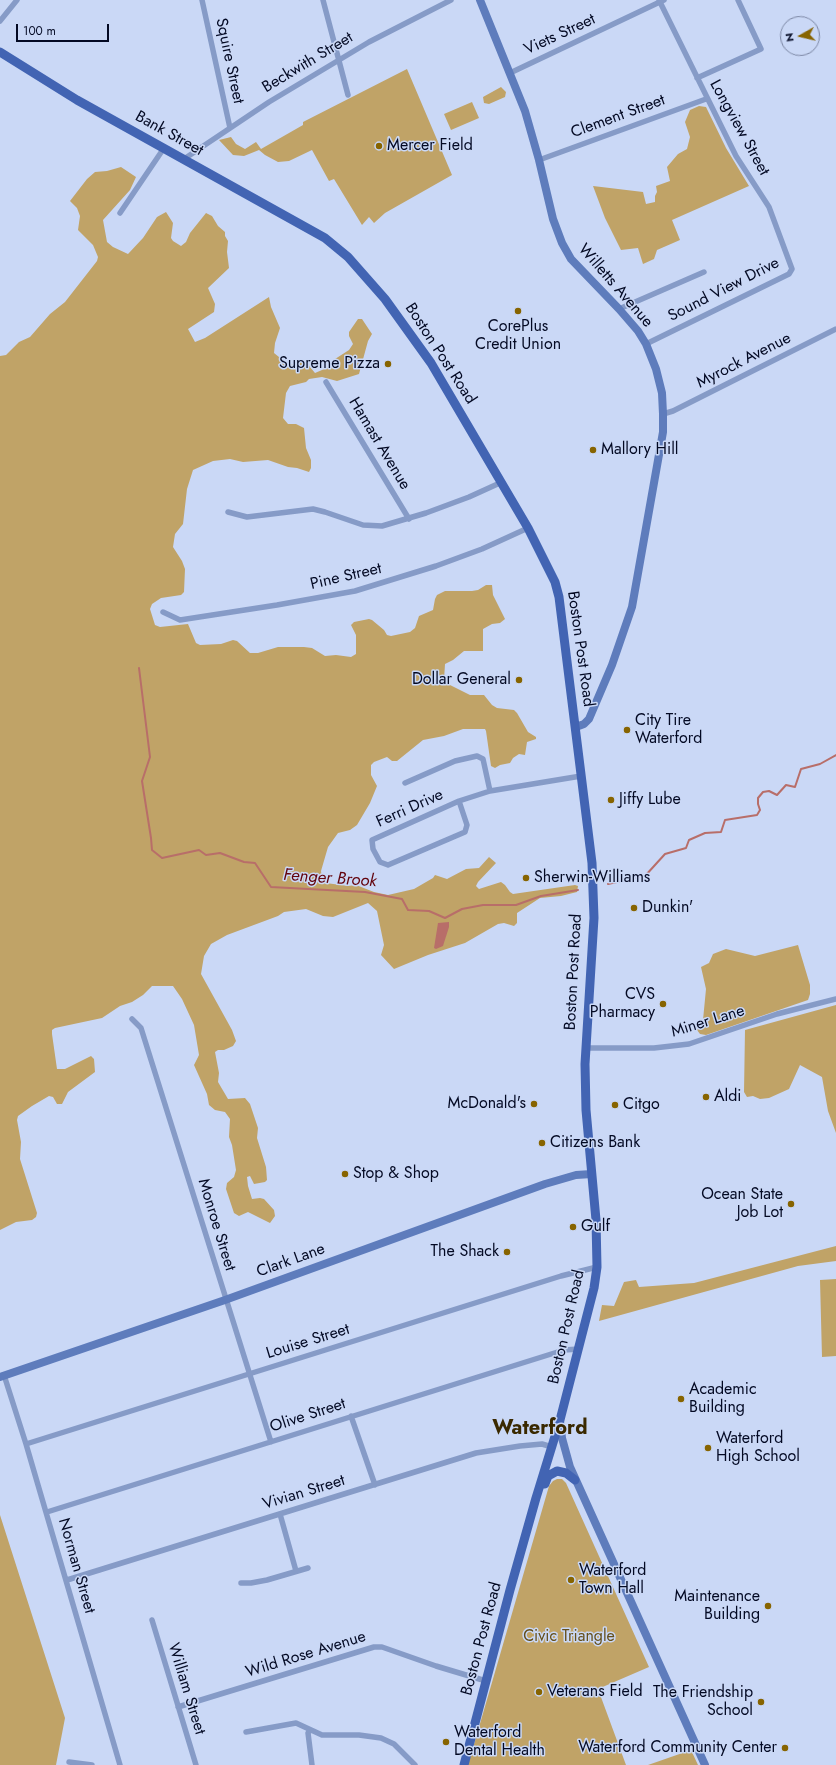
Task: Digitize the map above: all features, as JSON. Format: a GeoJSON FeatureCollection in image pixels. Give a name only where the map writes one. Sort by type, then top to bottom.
{"type":"FeatureCollection","features":[{"type":"Feature","properties":{"kind":"main road","name":"Willetts Avenue"},"geometry":{"type":"LineString","coordinates":[[480,0],[525,111],[556,228],[566,250],[582,271],[629,320],[646,344],[658,376],[663,414],[663,432],[651,507],[632,607],[620,646],[593,711],[587,722],[576,727]]}},
{"type":"Feature","properties":{"kind":"main road","name":"Bank Street"},"geometry":{"type":"LineString","coordinates":[[0,52],[61,90],[325,238]]}},
{"type":"Feature","properties":{"kind":"main road","name":"Boston Post Road"},"geometry":{"type":"LineString","coordinates":[[325,238],[348,257],[364,273],[411,333],[502,482],[550,570],[559,597],[592,864],[594,918],[585,1048],[586,1110],[596,1220],[597,1267],[594,1288],[579,1349],[560,1420],[536,1498],[464,1765]]}},
{"type":"Feature","properties":{"kind":"main road","name":"Clark Lane"},"geometry":{"type":"LineString","coordinates":[[2,1376],[225,1300],[545,1184],[576,1175],[592,1174]]}},
{"type":"Feature","properties":{"kind":"main road"},"geometry":{"type":"LineString","coordinates":[[560,1420],[564,1446],[576,1480],[705,1765]]}},
{"type":"Feature","properties":{"kind":"main road"},"geometry":{"type":"LineString","coordinates":[[536,1498],[542,1491],[548,1476],[553,1472],[561,1471],[576,1480]]}},
{"type":"Feature","properties":{"kind":"street"},"geometry":{"type":"LineString","coordinates":[[0,21],[17,0]]}},
{"type":"Feature","properties":{"kind":"street","name":"Squire Street"},"geometry":{"type":"LineString","coordinates":[[202,0],[230,128]]}},
{"type":"Feature","properties":{"kind":"street"},"geometry":{"type":"LineString","coordinates":[[323,0],[348,95]]}},
{"type":"Feature","properties":{"kind":"street","name":"Beckwith Street"},"geometry":{"type":"LineString","coordinates":[[184,159],[269,102],[369,42],[451,0]]}},
{"type":"Feature","properties":{"kind":"street"},"geometry":{"type":"LineString","coordinates":[[697,78],[761,49],[738,0]]}},
{"type":"Feature","properties":{"kind":"street","name":"Viets Street"},"geometry":{"type":"LineString","coordinates":[[510,73],[661,1]]}},
{"type":"Feature","properties":{"kind":"street","name":"Longview Street"},"geometry":{"type":"LineString","coordinates":[[661,1],[706,99],[736,156],[768,207],[792,269]]}},
{"type":"Feature","properties":{"kind":"street","name":"Clement Street"},"geometry":{"type":"LineString","coordinates":[[539,160],[706,99]]}},
{"type":"Feature","properties":{"kind":"street"},"geometry":{"type":"LineString","coordinates":[[120,213],[164,148]]}},
{"type":"Feature","properties":{"kind":"street","name":"Sound View Drive"},"geometry":{"type":"LineString","coordinates":[[646,344],[789,274],[792,269]]}},
{"type":"Feature","properties":{"kind":"street"},"geometry":{"type":"LineString","coordinates":[[619,309],[704,272]]}},
{"type":"Feature","properties":{"kind":"street","name":"Myrock Avenue"},"geometry":{"type":"LineString","coordinates":[[663,414],[673,411],[836,329]]}},
{"type":"Feature","properties":{"kind":"street","name":"Hamast Avenue"},"geometry":{"type":"LineString","coordinates":[[326,382],[409,518]]}},
{"type":"Feature","properties":{"kind":"street"},"geometry":{"type":"LineString","coordinates":[[228,512],[247,517],[312,509],[363,525],[382,526],[469,497],[502,482]]}},
{"type":"Feature","properties":{"kind":"street","name":"Pine Street"},"geometry":{"type":"LineString","coordinates":[[163,612],[180,620],[277,605],[355,590],[436,566],[482,549],[528,528]]}},
{"type":"Feature","properties":{"kind":"street"},"geometry":{"type":"LineString","coordinates":[[405,783],[455,761],[477,756],[484,759],[490,791]]}},
{"type":"Feature","properties":{"kind":"street","name":"Ferri Drive"},"geometry":{"type":"LineString","coordinates":[[459,801],[467,825],[464,832],[388,865],[380,862],[373,849],[372,840],[459,801],[490,791],[581,776]]}},
{"type":"Feature","properties":{"kind":"street","name":"Miner Lane"},"geometry":{"type":"LineString","coordinates":[[585,1048],[654,1048],[689,1044],[777,1014],[836,999]]}},
{"type":"Feature","properties":{"kind":"street","name":"Monroe Street"},"geometry":{"type":"LineString","coordinates":[[132,1019],[141,1028],[225,1300],[272,1442]]}},
{"type":"Feature","properties":{"kind":"street","name":"Louise Street"},"geometry":{"type":"LineString","coordinates":[[26,1444],[561,1276],[597,1267]]}},
{"type":"Feature","properties":{"kind":"street","name":"Olive Street"},"geometry":{"type":"LineString","coordinates":[[47,1512],[564,1350],[579,1349]]}},
{"type":"Feature","properties":{"kind":"street","name":"Norman Street"},"geometry":{"type":"LineString","coordinates":[[2,1376],[26,1444],[47,1512],[120,1765]]}},
{"type":"Feature","properties":{"kind":"street"},"geometry":{"type":"LineString","coordinates":[[351,1416],[375,1485]]}},
{"type":"Feature","properties":{"kind":"street","name":"Vivian Street"},"geometry":{"type":"LineString","coordinates":[[67,1580],[476,1453],[542,1444],[552,1447]]}},
{"type":"Feature","properties":{"kind":"street"},"geometry":{"type":"LineString","coordinates":[[280,1514],[296,1571]]}},
{"type":"Feature","properties":{"kind":"street"},"geometry":{"type":"LineString","coordinates":[[241,1582],[261,1581],[308,1568]]}},
{"type":"Feature","properties":{"kind":"street","name":"William Street"},"geometry":{"type":"LineString","coordinates":[[152,1620],[196,1765]]}},
{"type":"Feature","properties":{"kind":"street","name":"Wild Rose Avenue"},"geometry":{"type":"LineString","coordinates":[[178,1707],[374,1647],[382,1647],[436,1666],[486,1681]]}},
{"type":"Feature","properties":{"kind":"street"},"geometry":{"type":"LineString","coordinates":[[246,1732],[296,1723],[310,1730],[328,1736],[359,1735],[387,1740],[394,1744],[414,1765]]}},
{"type":"Feature","properties":{"kind":"street"},"geometry":{"type":"LineString","coordinates":[[310,1730],[308,1733],[312,1765]]}},
{"type":"Feature","properties":{"kind":"street"},"geometry":{"type":"LineString","coordinates":[[69,1762],[92,1765]]}},
{"type":"Feature","properties":{"kind":"green space","name":"Mercer Field"},"geometry":{"type":"Polygon","coordinates":[[[407,69],[452,175],[385,213],[374,223],[369,217],[362,225],[334,179],[329,181],[312,150],[289,161],[278,162],[259,150],[244,156],[233,155],[219,140],[231,137],[236,144],[245,149],[256,142],[261,149],[303,125],[303,122],[407,69]]]}},
{"type":"Feature","properties":{"kind":"green space"},"geometry":{"type":"Polygon","coordinates":[[[501,87],[506,92],[505,97],[489,104],[484,103],[483,97],[501,87]]]}},
{"type":"Feature","properties":{"kind":"green space"},"geometry":{"type":"Polygon","coordinates":[[[472,102],[479,118],[451,130],[444,114],[472,102]]]}},
{"type":"Feature","properties":{"kind":"green space"},"geometry":{"type":"Polygon","coordinates":[[[699,106],[706,107],[726,148],[749,186],[672,220],[680,240],[657,250],[654,259],[643,264],[638,248],[621,250],[605,218],[593,186],[643,192],[646,204],[655,202],[657,192],[656,186],[670,181],[667,167],[678,154],[687,149],[690,137],[685,122],[690,110],[699,106]]]}},
{"type":"Feature","properties":{"kind":"green space"},"geometry":{"type":"Polygon","coordinates":[[[121,167],[136,177],[130,190],[103,220],[107,242],[113,247],[128,254],[143,238],[157,217],[166,212],[173,223],[171,238],[181,246],[186,242],[190,233],[206,213],[212,216],[218,226],[225,232],[225,236],[228,241],[227,252],[229,268],[208,288],[215,304],[214,312],[188,329],[195,342],[205,338],[269,297],[271,307],[280,328],[275,343],[274,353],[289,365],[305,361],[315,373],[329,367],[332,361],[349,350],[353,344],[349,336],[349,332],[358,319],[362,319],[372,334],[368,341],[359,374],[337,381],[322,377],[309,379],[306,382],[290,386],[286,393],[283,418],[288,424],[296,424],[304,428],[306,448],[311,460],[311,468],[309,472],[268,460],[243,462],[230,459],[213,461],[193,470],[187,489],[183,524],[175,534],[173,547],[185,569],[184,592],[181,595],[161,598],[152,604],[150,609],[155,625],[160,627],[188,624],[196,643],[200,645],[221,644],[233,640],[237,641],[250,653],[258,653],[278,647],[304,647],[312,648],[325,656],[336,655],[351,657],[356,654],[356,635],[351,625],[354,622],[369,619],[372,620],[384,630],[387,635],[391,636],[410,632],[415,628],[419,616],[433,610],[437,595],[445,591],[472,591],[478,590],[486,585],[492,585],[493,595],[505,619],[500,623],[492,624],[483,629],[483,651],[464,651],[453,660],[445,664],[444,680],[446,683],[470,695],[484,695],[492,705],[497,708],[514,710],[528,732],[536,737],[536,739],[527,742],[525,755],[519,754],[513,758],[510,763],[500,765],[495,768],[491,766],[485,729],[463,729],[444,736],[423,740],[397,761],[392,761],[387,757],[374,762],[371,765],[371,775],[377,786],[370,803],[357,825],[350,830],[338,833],[328,847],[321,871],[322,879],[326,883],[348,886],[356,885],[374,892],[388,895],[414,889],[433,878],[435,875],[447,879],[466,869],[479,868],[489,857],[496,863],[478,882],[476,886],[479,889],[501,882],[513,894],[575,885],[578,886],[577,892],[561,896],[540,898],[517,913],[517,923],[514,926],[504,923],[498,924],[465,943],[428,955],[394,969],[381,955],[384,945],[377,911],[368,903],[333,917],[323,916],[306,909],[284,912],[278,916],[227,935],[211,944],[204,956],[201,974],[232,1030],[236,1041],[233,1046],[215,1052],[219,1073],[218,1082],[228,1099],[245,1098],[250,1104],[258,1128],[257,1138],[266,1167],[267,1180],[265,1182],[254,1184],[250,1176],[247,1177],[248,1186],[252,1199],[264,1199],[274,1210],[275,1216],[270,1223],[248,1212],[239,1216],[234,1213],[226,1189],[227,1183],[234,1177],[236,1170],[232,1145],[229,1137],[230,1119],[225,1112],[215,1110],[209,1105],[207,1094],[194,1065],[199,1055],[194,1025],[182,999],[173,986],[152,986],[143,995],[132,1002],[120,1006],[102,1018],[55,1028],[52,1030],[52,1034],[57,1069],[65,1069],[91,1056],[94,1059],[95,1072],[68,1092],[62,1104],[57,1104],[53,1097],[49,1096],[18,1116],[17,1120],[21,1142],[20,1159],[37,1213],[36,1217],[32,1220],[16,1222],[0,1230],[0,356],[6,355],[19,342],[30,337],[50,314],[65,302],[97,261],[98,257],[93,245],[78,230],[80,216],[77,208],[70,201],[87,179],[95,172],[107,171],[121,167]]]}},
{"type":"Feature","properties":{"kind":"green space"},"geometry":{"type":"Polygon","coordinates":[[[798,945],[810,985],[808,1000],[706,1035],[700,1034],[697,1030],[698,1021],[703,1020],[706,989],[701,967],[709,963],[713,954],[726,949],[755,956],[798,945]]]}},
{"type":"Feature","properties":{"kind":"green space"},"geometry":{"type":"Polygon","coordinates":[[[836,1005],[836,1133],[828,1111],[822,1077],[800,1065],[789,1089],[769,1098],[760,1099],[753,1096],[747,1097],[744,1092],[745,1030],[836,1005]]]}},
{"type":"Feature","properties":{"kind":"green space"},"geometry":{"type":"Polygon","coordinates":[[[836,1246],[836,1261],[798,1266],[599,1321],[602,1305],[614,1306],[624,1282],[636,1280],[639,1287],[694,1283],[836,1246]]]}},
{"type":"Feature","properties":{"kind":"green space"},"geometry":{"type":"Polygon","coordinates":[[[836,1279],[836,1356],[822,1357],[820,1280],[836,1279]]]}},
{"type":"Feature","properties":{"kind":"green space","name":"Civic Triangle"},"geometry":{"type":"Polygon","coordinates":[[[557,1479],[562,1479],[566,1483],[649,1667],[598,1689],[626,1765],[468,1765],[549,1486],[557,1479]]]}},
{"type":"Feature","properties":{"kind":"green space"},"geometry":{"type":"Polygon","coordinates":[[[0,1515],[65,1718],[56,1765],[0,1765],[0,1515]]]}},
{"type":"Feature","properties":{"kind":"green space"},"geometry":{"type":"Polygon","coordinates":[[[691,1750],[698,1765],[648,1765],[691,1750]]]}},
{"type":"Feature","properties":{"kind":"shaded area"},"geometry":{"type":"Polygon","coordinates":[[[449,922],[449,927],[443,946],[436,949],[434,948],[438,923],[449,922]]]}},
{"type":"Feature","properties":{"kind":"waterway","name":"Fenger Brook"},"geometry":{"type":"LineString","coordinates":[[139,668],[150,757],[142,781],[152,850],[162,858],[199,850],[206,855],[220,853],[244,862],[255,863],[271,887],[365,892],[402,899],[408,910],[429,911],[445,918],[462,909],[483,905],[516,905],[541,896],[578,890]]}},
{"type":"Feature","properties":{"kind":"waterway","name":"Fenger Brook"},"geometry":{"type":"LineString","coordinates":[[608,884],[645,876],[665,854],[686,848],[689,840],[705,833],[721,832],[725,820],[757,815],[760,810],[758,798],[763,792],[769,791],[777,795],[786,785],[795,787],[801,769],[820,764],[836,755]]}},
{"type":"Feature","properties":{"kind":"place","name":"Mercer Field"},"geometry":{"type":"Point","coordinates":[379,146]}},
{"type":"Feature","properties":{"kind":"place","name":"CorePlus Credit Union"},"geometry":{"type":"Point","coordinates":[518,311]}},
{"type":"Feature","properties":{"kind":"place","name":"Supreme Pizza"},"geometry":{"type":"Point","coordinates":[388,364]}},
{"type":"Feature","properties":{"kind":"place","name":"Mallory Hill"},"geometry":{"type":"Point","coordinates":[593,450]}},
{"type":"Feature","properties":{"kind":"place","name":"Dollar General"},"geometry":{"type":"Point","coordinates":[519,680]}},
{"type":"Feature","properties":{"kind":"place","name":"City Tire Waterford"},"geometry":{"type":"Point","coordinates":[627,730]}},
{"type":"Feature","properties":{"kind":"place","name":"Jiffy Lube"},"geometry":{"type":"Point","coordinates":[611,800]}},
{"type":"Feature","properties":{"kind":"place","name":"Sherwin-Williams"},"geometry":{"type":"Point","coordinates":[526,878]}},
{"type":"Feature","properties":{"kind":"place","name":"Dunkin'"},"geometry":{"type":"Point","coordinates":[634,908]}},
{"type":"Feature","properties":{"kind":"place","name":"CVS Pharmacy"},"geometry":{"type":"Point","coordinates":[663,1004]}},
{"type":"Feature","properties":{"kind":"place","name":"Aldi"},"geometry":{"type":"Point","coordinates":[706,1097]}},
{"type":"Feature","properties":{"kind":"place","name":"McDonald's"},"geometry":{"type":"Point","coordinates":[534,1104]}},
{"type":"Feature","properties":{"kind":"place","name":"Citgo"},"geometry":{"type":"Point","coordinates":[615,1105]}},
{"type":"Feature","properties":{"kind":"place","name":"Citizens Bank"},"geometry":{"type":"Point","coordinates":[542,1143]}},
{"type":"Feature","properties":{"kind":"place","name":"Stop & Shop"},"geometry":{"type":"Point","coordinates":[345,1174]}},
{"type":"Feature","properties":{"kind":"place","name":"Ocean State Job Lot"},"geometry":{"type":"Point","coordinates":[791,1204]}},
{"type":"Feature","properties":{"kind":"place","name":"Gulf"},"geometry":{"type":"Point","coordinates":[573,1227]}},
{"type":"Feature","properties":{"kind":"place","name":"The Shack"},"geometry":{"type":"Point","coordinates":[507,1252]}},
{"type":"Feature","properties":{"kind":"place","name":"Academic Building"},"geometry":{"type":"Point","coordinates":[681,1399]}},
{"type":"Feature","properties":{"kind":"place","name":"Waterford High School"},"geometry":{"type":"Point","coordinates":[708,1448]}},
{"type":"Feature","properties":{"kind":"place","name":"Waterford Town Hall"},"geometry":{"type":"Point","coordinates":[571,1580]}},
{"type":"Feature","properties":{"kind":"place","name":"Maintenance Building"},"geometry":{"type":"Point","coordinates":[768,1606]}},
{"type":"Feature","properties":{"kind":"place","name":"Veterans Field"},"geometry":{"type":"Point","coordinates":[539,1692]}},
{"type":"Feature","properties":{"kind":"place","name":"The Friendship School"},"geometry":{"type":"Point","coordinates":[761,1702]}},
{"type":"Feature","properties":{"kind":"place","name":"Waterford Dental Health"},"geometry":{"type":"Point","coordinates":[446,1742]}},
{"type":"Feature","properties":{"kind":"place","name":"Waterford Community Center"},"geometry":{"type":"Point","coordinates":[785,1748]}},
{"type":"Feature","properties":{"kind":"district","name":"Waterford"},"geometry":{"type":"Point","coordinates":[540,1429]}}]}
